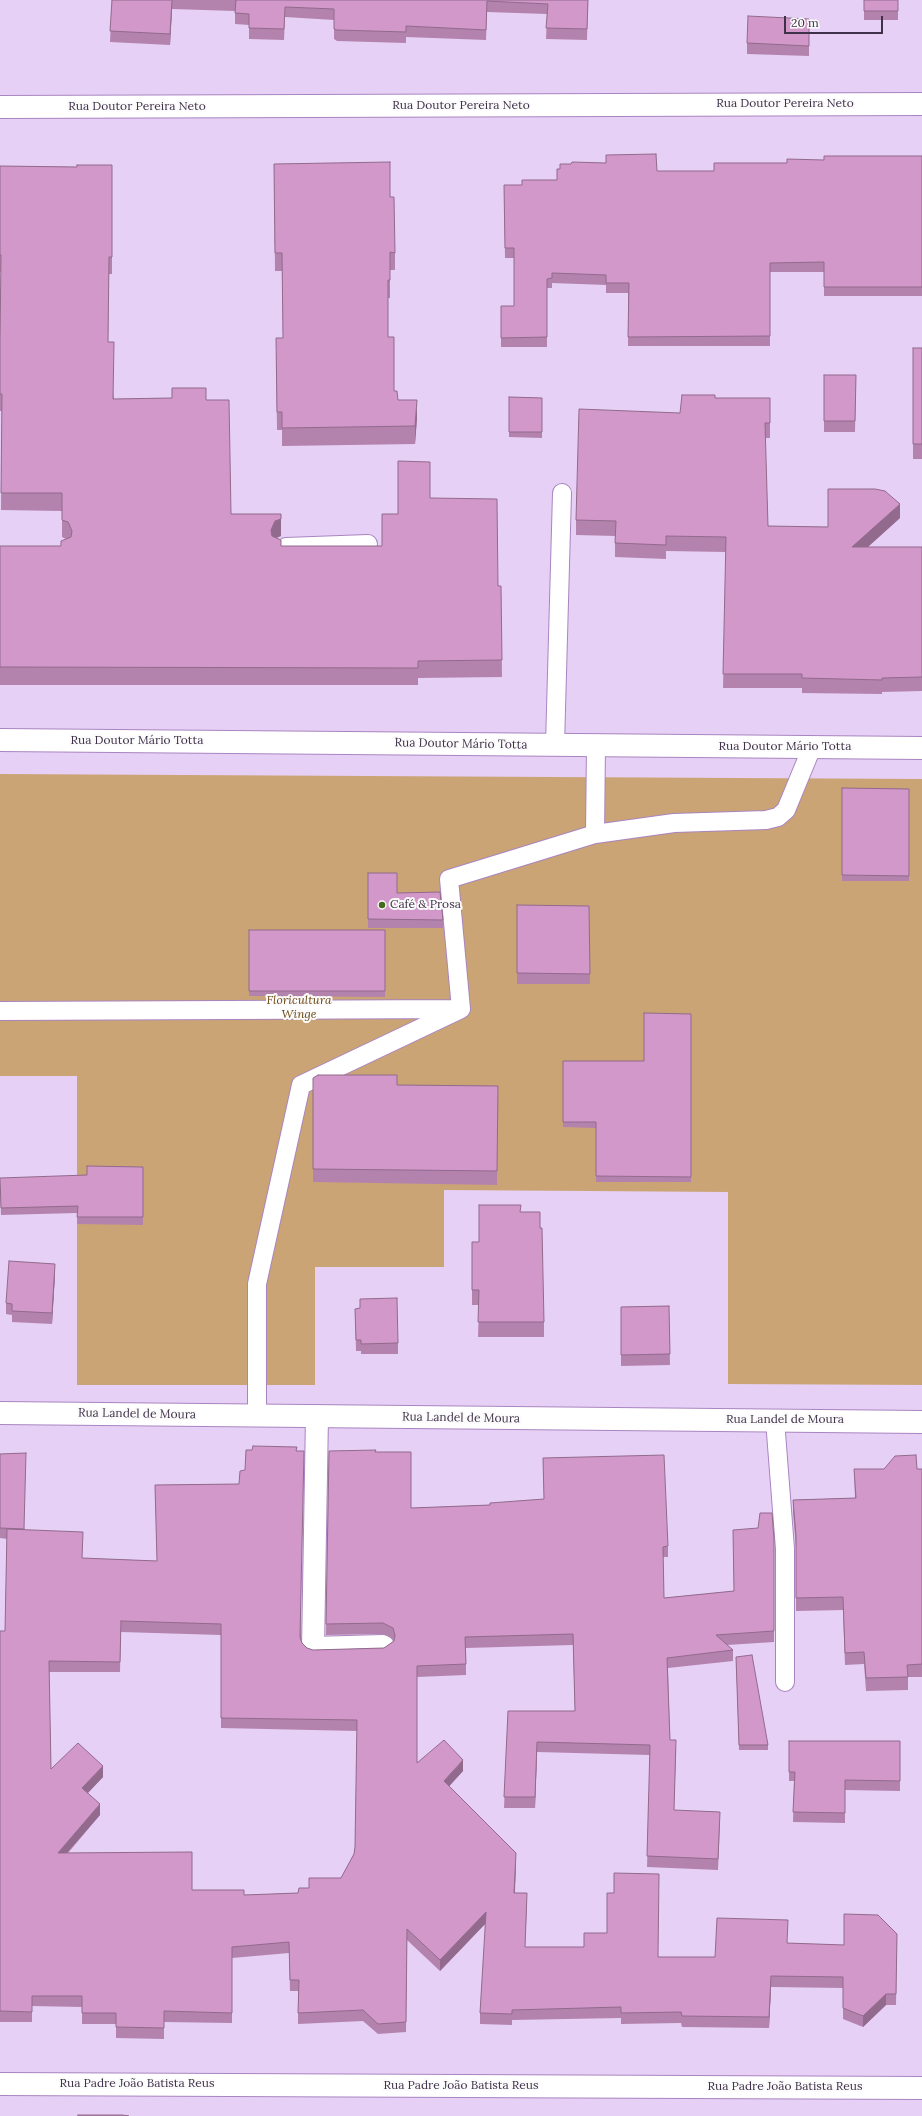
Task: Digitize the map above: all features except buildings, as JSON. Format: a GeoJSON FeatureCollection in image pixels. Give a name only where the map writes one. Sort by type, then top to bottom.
{"type":"FeatureCollection","features":[{"type":"Feature","properties":{"kind":"street","name":"Rua Doutor Pereira Neto"},"geometry":{"type":"LineString","coordinates":[[0,108],[922,104]]}},
{"type":"Feature","properties":{"kind":"street","name":"Rua Doutor Mário Totta"},"geometry":{"type":"LineString","coordinates":[[0,740],[922,748]]}},
{"type":"Feature","properties":{"kind":"street","name":"Rua Landel de Moura"},"geometry":{"type":"LineString","coordinates":[[0,1413],[922,1422]]}},
{"type":"Feature","properties":{"kind":"street"},"geometry":{"type":"LineString","coordinates":[[317,1416],[313,1648],[383,1646]]}},
{"type":"Feature","properties":{"kind":"street","name":"Rua Padre João Batista Reus"},"geometry":{"type":"LineString","coordinates":[[0,2084],[922,2088]]}},
{"type":"Feature","properties":{"kind":"lane"},"geometry":{"type":"LineString","coordinates":[[555,745],[562,493]]}},
{"type":"Feature","properties":{"kind":"lane"},"geometry":{"type":"LineString","coordinates":[[281,547],[368,544]]}},
{"type":"Feature","properties":{"kind":"lane"},"geometry":{"type":"LineString","coordinates":[[595,834],[596,745]]}},
{"type":"Feature","properties":{"kind":"lane"},"geometry":{"type":"LineString","coordinates":[[461,1009],[449,879],[595,834],[674,824],[766,820],[778,817],[786,810],[812,747]]}},
{"type":"Feature","properties":{"kind":"lane"},"geometry":{"type":"LineString","coordinates":[[0,1011],[461,1009]]}},
{"type":"Feature","properties":{"kind":"lane"},"geometry":{"type":"LineString","coordinates":[[257,1415],[257,1284],[300,1085],[461,1009]]}},
{"type":"Feature","properties":{"kind":"lane"},"geometry":{"type":"LineString","coordinates":[[775,1420],[785,1549],[785,1682]]}},
{"type":"Feature","properties":{"kind":"green space","name":"Floricultura Winge"},"geometry":{"type":"Polygon","coordinates":[[[0,774],[922,779],[922,1385],[728,1384],[728,1192],[444,1190],[444,1267],[315,1267],[315,1385],[77,1385],[77,1076],[0,1076],[0,774]]]}},
{"type":"Feature","properties":{"kind":"place","name":"Café & Prosa"},"geometry":{"type":"Point","coordinates":[382,905]}}]}
